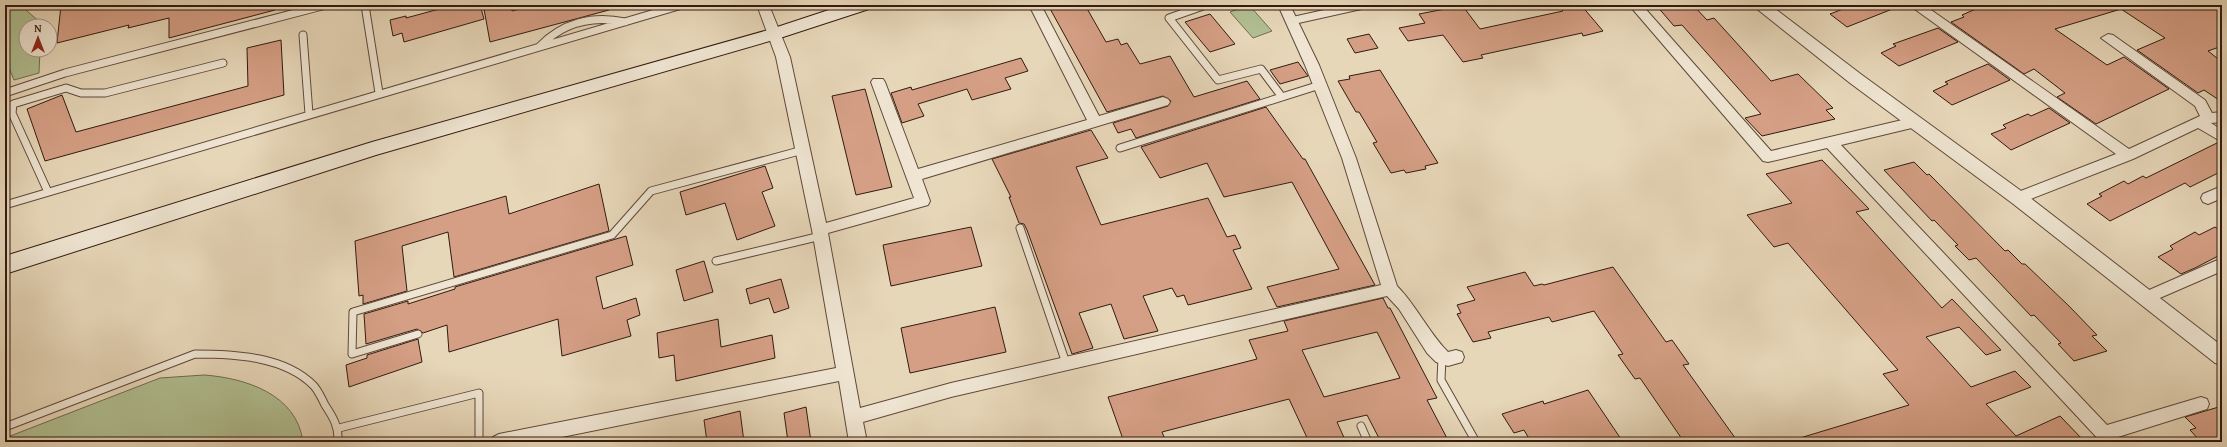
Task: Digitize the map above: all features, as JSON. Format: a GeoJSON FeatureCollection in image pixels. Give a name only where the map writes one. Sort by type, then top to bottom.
{"type":"FeatureCollection","features":[{"type":"Feature","properties":{"kind":"main road"},"geometry":{"type":"LineString","coordinates":[[5,265],[372,149],[774,34],[863,5]]}},
{"type":"Feature","properties":{"kind":"street"},"geometry":{"type":"LineString","coordinates":[[763,5],[783,57],[821,233],[858,442]]}},
{"type":"Feature","properties":{"kind":"street"},"geometry":{"type":"LineString","coordinates":[[1035,5],[1095,122]]}},
{"type":"Feature","properties":{"kind":"street"},"geometry":{"type":"LineString","coordinates":[[1284,5],[1320,85],[1349,158],[1390,289],[1405,304],[1433,348],[1449,357]]}},
{"type":"Feature","properties":{"kind":"street"},"geometry":{"type":"LineString","coordinates":[[1635,5],[1768,157],[1915,122]]}},
{"type":"Feature","properties":{"kind":"street"},"geometry":{"type":"LineString","coordinates":[[1760,5],[2018,198],[2222,357]]}},
{"type":"Feature","properties":{"kind":"street"},"geometry":{"type":"LineString","coordinates":[[1914,5],[2128,155]]}},
{"type":"Feature","properties":{"kind":"street"},"geometry":{"type":"LineString","coordinates":[[2108,38],[2200,103],[2203,120],[2222,137]]}},
{"type":"Feature","properties":{"kind":"street"},"geometry":{"type":"LineString","coordinates":[[821,233],[924,201],[913,176],[878,82]]}},
{"type":"Feature","properties":{"kind":"street"},"geometry":{"type":"LineString","coordinates":[[913,176],[1162,102]]}},
{"type":"Feature","properties":{"kind":"street"},"geometry":{"type":"LineString","coordinates":[[2018,198],[2128,155],[2203,120],[2222,117]]}},
{"type":"Feature","properties":{"kind":"street"},"geometry":{"type":"LineString","coordinates":[[1830,142],[2108,438],[2201,404]]}},
{"type":"Feature","properties":{"kind":"street"},"geometry":{"type":"LineString","coordinates":[[2208,198],[2222,192]]}},
{"type":"Feature","properties":{"kind":"street"},"geometry":{"type":"LineString","coordinates":[[2146,298],[2222,264]]}},
{"type":"Feature","properties":{"kind":"street"},"geometry":{"type":"LineString","coordinates":[[853,417],[951,390],[1390,289]]}},
{"type":"Feature","properties":{"kind":"street"},"geometry":{"type":"LineString","coordinates":[[499,442],[557,436],[846,373]]}},
{"type":"Feature","properties":{"kind":"lane"},"geometry":{"type":"LineString","coordinates":[[5,93],[65,73],[326,5]]}},
{"type":"Feature","properties":{"kind":"lane"},"geometry":{"type":"LineString","coordinates":[[365,5],[378,94]]}},
{"type":"Feature","properties":{"kind":"lane"},"geometry":{"type":"LineString","coordinates":[[5,205],[682,5]]}},
{"type":"Feature","properties":{"kind":"lane"},"geometry":{"type":"LineString","coordinates":[[1206,5],[1169,18],[1218,80],[1261,69],[1282,97]]}},
{"type":"Feature","properties":{"kind":"lane"},"geometry":{"type":"LineString","coordinates":[[1291,21],[1363,5]]}},
{"type":"Feature","properties":{"kind":"lane"},"geometry":{"type":"LineString","coordinates":[[539,47],[546,38],[554,32],[574,23],[603,19],[615,19],[625,22]]}},
{"type":"Feature","properties":{"kind":"lane"},"geometry":{"type":"LineString","coordinates":[[303,35],[309,114]]}},
{"type":"Feature","properties":{"kind":"lane"},"geometry":{"type":"LineString","coordinates":[[48,192],[12,113],[13,104],[66,88],[81,93],[105,93],[222,63]]}},
{"type":"Feature","properties":{"kind":"lane"},"geometry":{"type":"LineString","coordinates":[[1120,148],[1320,85]]}},
{"type":"Feature","properties":{"kind":"lane"},"geometry":{"type":"LineString","coordinates":[[418,334],[352,354],[353,312],[612,235],[651,191],[803,150]]}},
{"type":"Feature","properties":{"kind":"lane"},"geometry":{"type":"LineString","coordinates":[[1020,228],[1066,363]]}},
{"type":"Feature","properties":{"kind":"lane"},"geometry":{"type":"LineString","coordinates":[[716,261],[821,233]]}},
{"type":"Feature","properties":{"kind":"lane"},"geometry":{"type":"LineString","coordinates":[[5,427],[195,354],[224,354],[249,357],[292,370],[314,386],[340,428],[338,442]]}},
{"type":"Feature","properties":{"kind":"lane"},"geometry":{"type":"LineString","coordinates":[[1449,357],[1440,380],[1476,442]]}},
{"type":"Feature","properties":{"kind":"lane"},"geometry":{"type":"LineString","coordinates":[[340,428],[479,393],[479,442]]}},
{"type":"Feature","properties":{"kind":"lane"},"geometry":{"type":"LineString","coordinates":[[1361,426],[1368,442]]}},
{"type":"Feature","properties":{"kind":"green space"},"geometry":{"type":"Polygon","coordinates":[[[5,5],[26,5],[27,11],[35,18],[18,18],[18,58],[40,58],[39,73],[14,80],[5,58],[5,5]]]}},
{"type":"Feature","properties":{"kind":"green space"},"geometry":{"type":"Polygon","coordinates":[[[1249,5],[1272,31],[1253,38],[1230,12],[1249,5]]]}},
{"type":"Feature","properties":{"kind":"green space"},"geometry":{"type":"Polygon","coordinates":[[[204,375],[236,380],[252,385],[280,400],[291,412],[299,425],[303,442],[5,442],[5,438],[160,378],[204,375]]]}},
{"type":"Feature","properties":{"kind":"building"},"geometry":{"type":"Polygon","coordinates":[[[61,5],[206,5],[206,9],[223,5],[274,5],[275,10],[169,38],[169,18],[128,28],[129,25],[58,43],[61,5]]]}},
{"type":"Feature","properties":{"kind":"building"},"geometry":{"type":"Polygon","coordinates":[[[454,5],[480,5],[484,19],[404,42],[402,33],[393,36],[390,20],[406,16],[406,18],[454,5]]]}},
{"type":"Feature","properties":{"kind":"building"},"geometry":{"type":"Polygon","coordinates":[[[501,5],[511,5],[512,11],[535,5],[608,5],[609,10],[490,42],[484,9],[501,5]]]}},
{"type":"Feature","properties":{"kind":"building"},"geometry":{"type":"Polygon","coordinates":[[[1048,5],[1085,5],[1106,42],[1118,39],[1121,45],[1127,43],[1140,64],[1170,56],[1194,97],[1247,81],[1260,99],[1136,138],[1131,129],[1118,133],[1113,123],[1168,106],[1171,101],[1163,96],[1107,112],[1048,5]]]}},
{"type":"Feature","properties":{"kind":"building"},"geometry":{"type":"Polygon","coordinates":[[[1442,5],[1462,5],[1480,29],[1563,11],[1560,8],[1581,5],[1603,31],[1583,36],[1582,33],[1481,55],[1483,58],[1463,62],[1443,35],[1408,41],[1399,28],[1425,23],[1419,14],[1445,9],[1442,5]]]}},
{"type":"Feature","properties":{"kind":"building"},"geometry":{"type":"Polygon","coordinates":[[[1656,5],[1693,5],[1707,20],[1714,18],[1771,81],[1798,74],[1833,108],[1826,110],[1835,119],[1762,136],[1745,118],[1761,114],[1682,25],[1674,26],[1656,5]]]}},
{"type":"Feature","properties":{"kind":"building"},"geometry":{"type":"Polygon","coordinates":[[[1853,5],[1900,6],[1847,27],[1830,14],[1853,5]]]}},
{"type":"Feature","properties":{"kind":"building"},"geometry":{"type":"Polygon","coordinates":[[[1985,5],[1988,7],[1994,5],[2213,5],[2222,10],[2222,46],[2208,51],[2222,62],[2222,102],[2204,90],[2198,93],[2137,50],[2165,38],[2121,9],[2055,29],[2107,65],[2124,57],[2169,89],[2096,124],[2057,97],[2065,93],[2034,69],[2024,74],[1951,22],[1964,17],[1962,15],[1985,5]]]}},
{"type":"Feature","properties":{"kind":"building"},"geometry":{"type":"Polygon","coordinates":[[[1210,14],[1235,44],[1210,52],[1185,22],[1210,14]]]}},
{"type":"Feature","properties":{"kind":"building"},"geometry":{"type":"Polygon","coordinates":[[[1938,28],[1958,42],[1899,66],[1881,53],[1896,46],[1893,44],[1938,28]]]}},
{"type":"Feature","properties":{"kind":"building"},"geometry":{"type":"Polygon","coordinates":[[[1369,34],[1378,48],[1355,53],[1347,39],[1369,34]]]}},
{"type":"Feature","properties":{"kind":"building"},"geometry":{"type":"Polygon","coordinates":[[[281,40],[284,95],[45,161],[27,109],[62,95],[76,132],[248,86],[247,48],[281,40]]]}},
{"type":"Feature","properties":{"kind":"building"},"geometry":{"type":"Polygon","coordinates":[[[1021,58],[1028,71],[1005,78],[1011,89],[972,100],[967,89],[918,104],[924,116],[902,123],[891,93],[911,87],[912,90],[1021,58]]]}},
{"type":"Feature","properties":{"kind":"building"},"geometry":{"type":"Polygon","coordinates":[[[1298,62],[1308,76],[1280,84],[1270,70],[1298,62]]]}},
{"type":"Feature","properties":{"kind":"building"},"geometry":{"type":"Polygon","coordinates":[[[1988,64],[2010,80],[1952,105],[1933,91],[1948,84],[1945,82],[1988,64]]]}},
{"type":"Feature","properties":{"kind":"building"},"geometry":{"type":"Polygon","coordinates":[[[1380,70],[1438,163],[1425,166],[1426,169],[1406,173],[1404,170],[1391,173],[1373,143],[1377,142],[1359,112],[1356,112],[1338,81],[1350,79],[1349,76],[1380,70]]]}},
{"type":"Feature","properties":{"kind":"building"},"geometry":{"type":"Polygon","coordinates":[[[865,89],[892,187],[856,195],[832,96],[865,89]]]}},
{"type":"Feature","properties":{"kind":"building"},"geometry":{"type":"Polygon","coordinates":[[[1266,107],[1303,159],[1305,159],[1375,285],[1277,307],[1267,287],[1339,269],[1292,182],[1224,197],[1207,163],[1160,178],[1141,147],[1266,107]]]}},
{"type":"Feature","properties":{"kind":"building"},"geometry":{"type":"Polygon","coordinates":[[[2049,108],[2070,123],[2011,150],[1991,134],[2006,128],[2003,125],[2028,114],[2031,116],[2049,108]]]}},
{"type":"Feature","properties":{"kind":"building"},"geometry":{"type":"Polygon","coordinates":[[[1091,130],[1108,158],[1076,167],[1101,225],[1208,198],[1227,237],[1235,235],[1241,248],[1233,250],[1252,289],[1188,305],[1184,295],[1177,297],[1172,288],[1143,296],[1158,331],[1124,339],[1111,304],[1079,313],[1093,348],[1072,354],[1027,230],[1024,224],[1019,223],[1009,197],[1011,197],[992,159],[1091,130]]]}},
{"type":"Feature","properties":{"kind":"building"},"geometry":{"type":"Polygon","coordinates":[[[2219,142],[2222,143],[2222,171],[2190,187],[2185,183],[2110,221],[2087,204],[2102,196],[2099,194],[2124,181],[2128,184],[2143,176],[2146,178],[2219,142]]]}},
{"type":"Feature","properties":{"kind":"building"},"geometry":{"type":"Polygon","coordinates":[[[1822,160],[1869,209],[1856,212],[1942,308],[1952,299],[2001,350],[1986,355],[1959,327],[1926,337],[1971,387],[2015,371],[2031,387],[1986,404],[2016,436],[2060,416],[2085,442],[1800,442],[1800,438],[1909,405],[1883,374],[1898,370],[1788,243],[1774,247],[1747,215],[1792,203],[1766,174],[1822,160]]]}},
{"type":"Feature","properties":{"kind":"building"},"geometry":{"type":"Polygon","coordinates":[[[1914,162],[1927,175],[1929,174],[2005,251],[2008,250],[2022,264],[2025,264],[2069,306],[2097,335],[2092,336],[2107,351],[2074,361],[2058,344],[2061,343],[2034,315],[2031,316],[1976,258],[1969,260],[1955,246],[1958,245],[1934,220],[1932,221],[1884,170],[1914,162]]]}},
{"type":"Feature","properties":{"kind":"building"},"geometry":{"type":"Polygon","coordinates":[[[765,166],[773,188],[762,192],[775,226],[737,240],[725,203],[686,215],[680,192],[765,166]]]}},
{"type":"Feature","properties":{"kind":"building"},"geometry":{"type":"Polygon","coordinates":[[[599,184],[609,231],[454,277],[448,232],[402,246],[407,291],[363,304],[363,295],[359,296],[355,241],[506,196],[509,214],[599,184]]]}},
{"type":"Feature","properties":{"kind":"building"},"geometry":{"type":"Polygon","coordinates":[[[971,227],[982,266],[891,286],[883,245],[971,227]]]}},
{"type":"Feature","properties":{"kind":"building"},"geometry":{"type":"Polygon","coordinates":[[[2215,227],[2222,232],[2222,254],[2181,274],[2158,257],[2173,249],[2170,246],[2195,232],[2199,235],[2215,227]]]}},
{"type":"Feature","properties":{"kind":"building"},"geometry":{"type":"Polygon","coordinates":[[[626,236],[633,265],[596,277],[603,309],[636,298],[640,315],[627,320],[631,336],[562,356],[558,319],[449,352],[447,325],[423,333],[417,329],[366,344],[364,314],[408,301],[408,304],[455,289],[455,287],[626,236]]]}},
{"type":"Feature","properties":{"kind":"building"},"geometry":{"type":"Polygon","coordinates":[[[704,261],[713,292],[684,301],[676,270],[704,261]]]}},
{"type":"Feature","properties":{"kind":"building"},"geometry":{"type":"Polygon","coordinates":[[[1613,267],[1666,342],[1672,340],[1689,364],[1683,365],[1738,442],[1684,442],[1640,378],[1635,379],[1618,355],[1623,354],[1594,311],[1552,322],[1549,317],[1488,332],[1491,338],[1473,342],[1457,314],[1461,313],[1457,305],[1475,300],[1467,287],[1525,272],[1534,286],[1544,285],[1613,267]]]}},
{"type":"Feature","properties":{"kind":"building"},"geometry":{"type":"Polygon","coordinates":[[[781,279],[789,308],[774,313],[769,298],[750,304],[746,289],[781,279]]]}},
{"type":"Feature","properties":{"kind":"building"},"geometry":{"type":"Polygon","coordinates":[[[1383,298],[1388,308],[1390,308],[1437,398],[1427,400],[1449,442],[1381,442],[1367,415],[1337,422],[1346,442],[1309,442],[1289,399],[1162,432],[1166,442],[1124,442],[1108,397],[1257,359],[1249,340],[1288,331],[1284,321],[1383,298]],[[1377,332],[1302,350],[1324,397],[1400,378],[1377,332]]]}},
{"type":"Feature","properties":{"kind":"building"},"geometry":{"type":"Polygon","coordinates":[[[995,307],[1006,352],[910,373],[901,328],[995,307]]]}},
{"type":"Feature","properties":{"kind":"building"},"geometry":{"type":"Polygon","coordinates":[[[718,319],[721,347],[772,335],[775,358],[676,381],[674,355],[659,358],[657,333],[718,319]]]}},
{"type":"Feature","properties":{"kind":"building"},"geometry":{"type":"Polygon","coordinates":[[[418,339],[422,362],[349,387],[346,365],[367,358],[367,355],[418,339]]]}},
{"type":"Feature","properties":{"kind":"building"},"geometry":{"type":"Polygon","coordinates":[[[1588,390],[1623,442],[1531,442],[1524,430],[1514,433],[1502,414],[1543,401],[1544,404],[1588,390]]]}},
{"type":"Feature","properties":{"kind":"building"},"geometry":{"type":"Polygon","coordinates":[[[2222,406],[2222,442],[2201,442],[2190,430],[2196,428],[2185,417],[2222,406]]]}},
{"type":"Feature","properties":{"kind":"building"},"geometry":{"type":"Polygon","coordinates":[[[806,407],[811,442],[788,442],[784,413],[806,407]]]}},
{"type":"Feature","properties":{"kind":"building"},"geometry":{"type":"Polygon","coordinates":[[[740,411],[744,442],[707,442],[704,420],[740,411]]]}}]}
